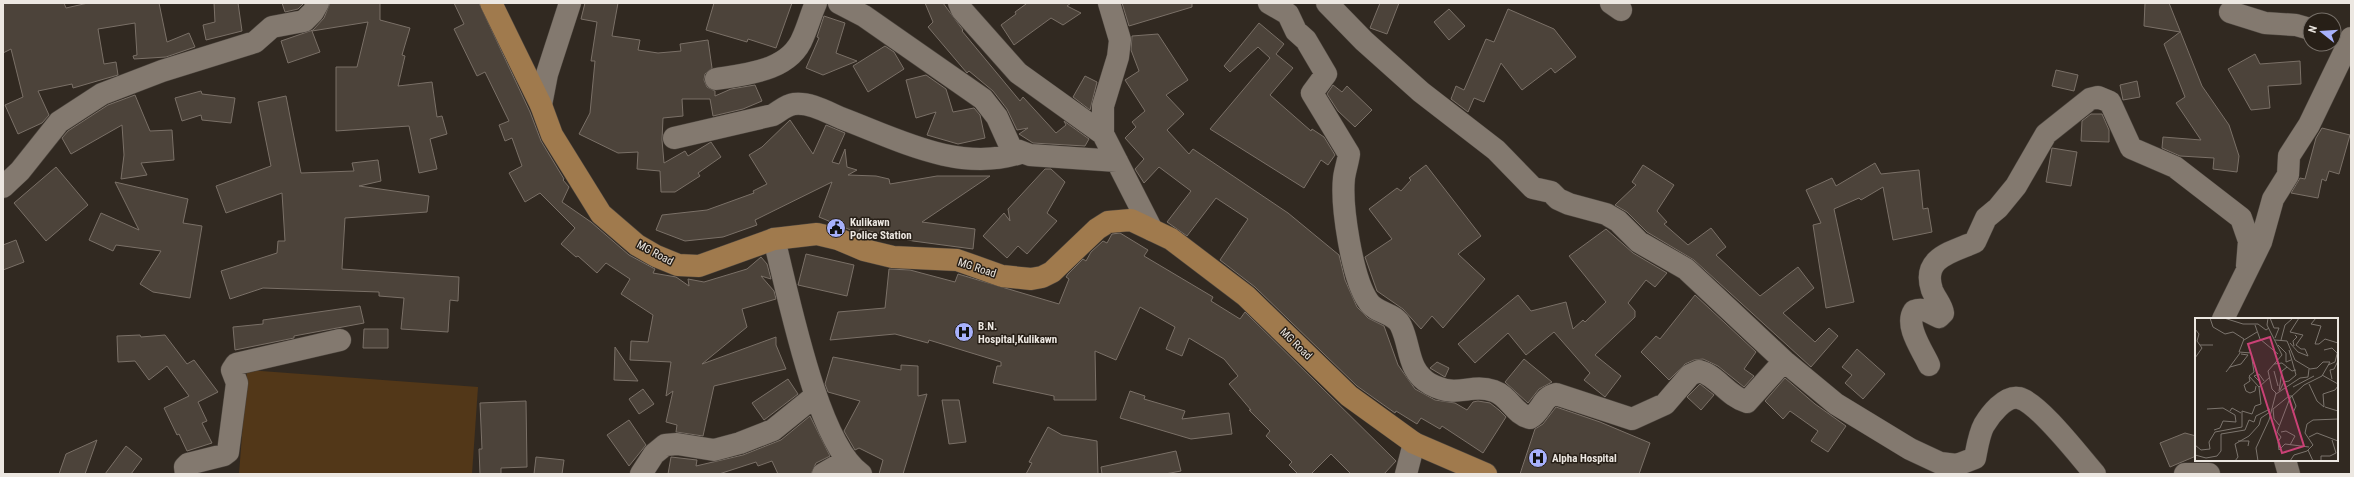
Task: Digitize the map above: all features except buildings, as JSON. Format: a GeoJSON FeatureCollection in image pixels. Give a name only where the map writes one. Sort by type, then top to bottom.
{"type":"FeatureCollection","features":[{"type":"Feature","properties":{"kind":"main road","name":"MG Road"},"geometry":{"type":"LineString","coordinates":[[491,3],[541,105],[552,135],[601,214],[637,245],[656,256],[678,265],[699,266],[774,239],[817,234],[838,239],[864,250],[893,257],[957,260],[1002,276],[1031,279],[1042,277],[1052,272],[1097,229],[1108,222],[1131,220],[1170,239],[1246,296],[1349,396],[1414,443],[1464,470],[1486,474]]}},
{"type":"Feature","properties":{"kind":"street"},"geometry":{"type":"LineString","coordinates":[[3,187],[25,165],[59,122],[102,94],[155,73],[255,42],[272,26],[304,20],[313,12],[318,3]]}},
{"type":"Feature","properties":{"kind":"street"},"geometry":{"type":"LineString","coordinates":[[541,105],[547,74],[570,3]]}},
{"type":"Feature","properties":{"kind":"street"},"geometry":{"type":"LineString","coordinates":[[716,79],[754,73],[793,55],[803,38],[808,20],[816,3]]}},
{"type":"Feature","properties":{"kind":"street"},"geometry":{"type":"LineString","coordinates":[[839,3],[864,16],[983,99],[997,117],[1008,145],[1020,153],[1117,161]]}},
{"type":"Feature","properties":{"kind":"street"},"geometry":{"type":"LineString","coordinates":[[959,3],[971,21],[1018,73],[1103,134],[1152,230]]}},
{"type":"Feature","properties":{"kind":"street"},"geometry":{"type":"LineString","coordinates":[[1103,134],[1103,106],[1118,57],[1120,40],[1109,3]]}},
{"type":"Feature","properties":{"kind":"street"},"geometry":{"type":"LineString","coordinates":[[1269,3],[1288,14],[1296,30],[1306,40],[1326,74],[1312,93],[1348,154],[1344,178],[1344,193],[1354,269],[1368,301],[1374,307],[1396,319],[1400,325],[1411,362],[1422,379],[1445,390],[1454,392],[1475,388],[1494,391],[1509,400],[1524,416],[1530,418],[1536,413],[1545,398],[1556,394],[1632,419],[1665,404],[1690,375],[1699,371],[1710,376],[1732,395],[1747,402],[1784,361]]}},
{"type":"Feature","properties":{"kind":"street"},"geometry":{"type":"LineString","coordinates":[[1327,3],[1364,41],[1421,92],[1496,150],[1533,188],[1551,192],[1558,199],[1569,204],[1606,214],[1618,221],[1639,242],[1686,269],[1784,361],[1836,404],[1910,449],[1940,463],[1957,465],[1975,458],[1983,425],[2001,404],[2011,398],[2019,398],[2028,402],[2062,435],[2094,474]]}},
{"type":"Feature","properties":{"kind":"street"},"geometry":{"type":"LineString","coordinates":[[2230,12],[2265,23],[2302,27]]}},
{"type":"Feature","properties":{"kind":"street"},"geometry":{"type":"LineString","coordinates":[[2342,46],[2351,38]]}},
{"type":"Feature","properties":{"kind":"street"},"geometry":{"type":"LineString","coordinates":[[2223,318],[2247,266],[2261,242],[2273,199],[2288,175],[2289,156],[2309,125],[2336,52]]}},
{"type":"Feature","properties":{"kind":"street"},"geometry":{"type":"LineString","coordinates":[[1929,365],[1912,328],[1911,319],[1914,310],[1919,309],[1925,309],[1939,317],[1943,313],[1933,292],[1930,280],[1934,264],[1944,255],[1976,242],[1986,218],[1998,208],[2016,186],[2046,134],[2090,99],[2098,97],[2110,102],[2131,148],[2175,167],[2241,218],[2250,241],[2247,266]]}},
{"type":"Feature","properties":{"kind":"street"},"geometry":{"type":"LineString","coordinates":[[674,138],[773,115],[786,106],[795,104],[816,108],[920,148],[951,157],[990,159],[1020,153]]}},
{"type":"Feature","properties":{"kind":"street"},"geometry":{"type":"LineString","coordinates":[[774,239],[815,396],[854,467],[823,474]]}},
{"type":"Feature","properties":{"kind":"street"},"geometry":{"type":"LineString","coordinates":[[186,474],[185,467],[188,464],[224,455],[228,452],[237,383],[232,370],[236,364],[340,340]]}},
{"type":"Feature","properties":{"kind":"street"},"geometry":{"type":"LineString","coordinates":[[641,474],[654,454],[665,445],[677,444],[714,450],[740,443],[765,434],[783,423],[815,396]]}},
{"type":"Feature","properties":{"kind":"street"},"geometry":{"type":"LineString","coordinates":[[1406,474],[1414,443]]}},
{"type":"Feature","properties":{"kind":"street"},"geometry":{"type":"LineString","coordinates":[[2286,461],[2289,474]]}},
{"type":"Feature","properties":{"kind":"street"},"geometry":{"type":"LineString","coordinates":[[2185,474],[2209,474]]}},
{"type":"Feature","properties":{"kind":"shaded area"},"geometry":{"type":"Polygon","coordinates":[[[247,370],[478,387],[472,474],[239,474],[247,370]]]}},
{"type":"Feature","properties":{"kind":"place","name":"Kulikawn Police Station"},"geometry":{"type":"Point","coordinates":[836,228]}},
{"type":"Feature","properties":{"kind":"place","name":"B.N. Hospital,Kulikawn"},"geometry":{"type":"Point","coordinates":[964,332]}},
{"type":"Feature","properties":{"kind":"place","name":"Alpha Hospital"},"geometry":{"type":"Point","coordinates":[1538,458]}}]}
